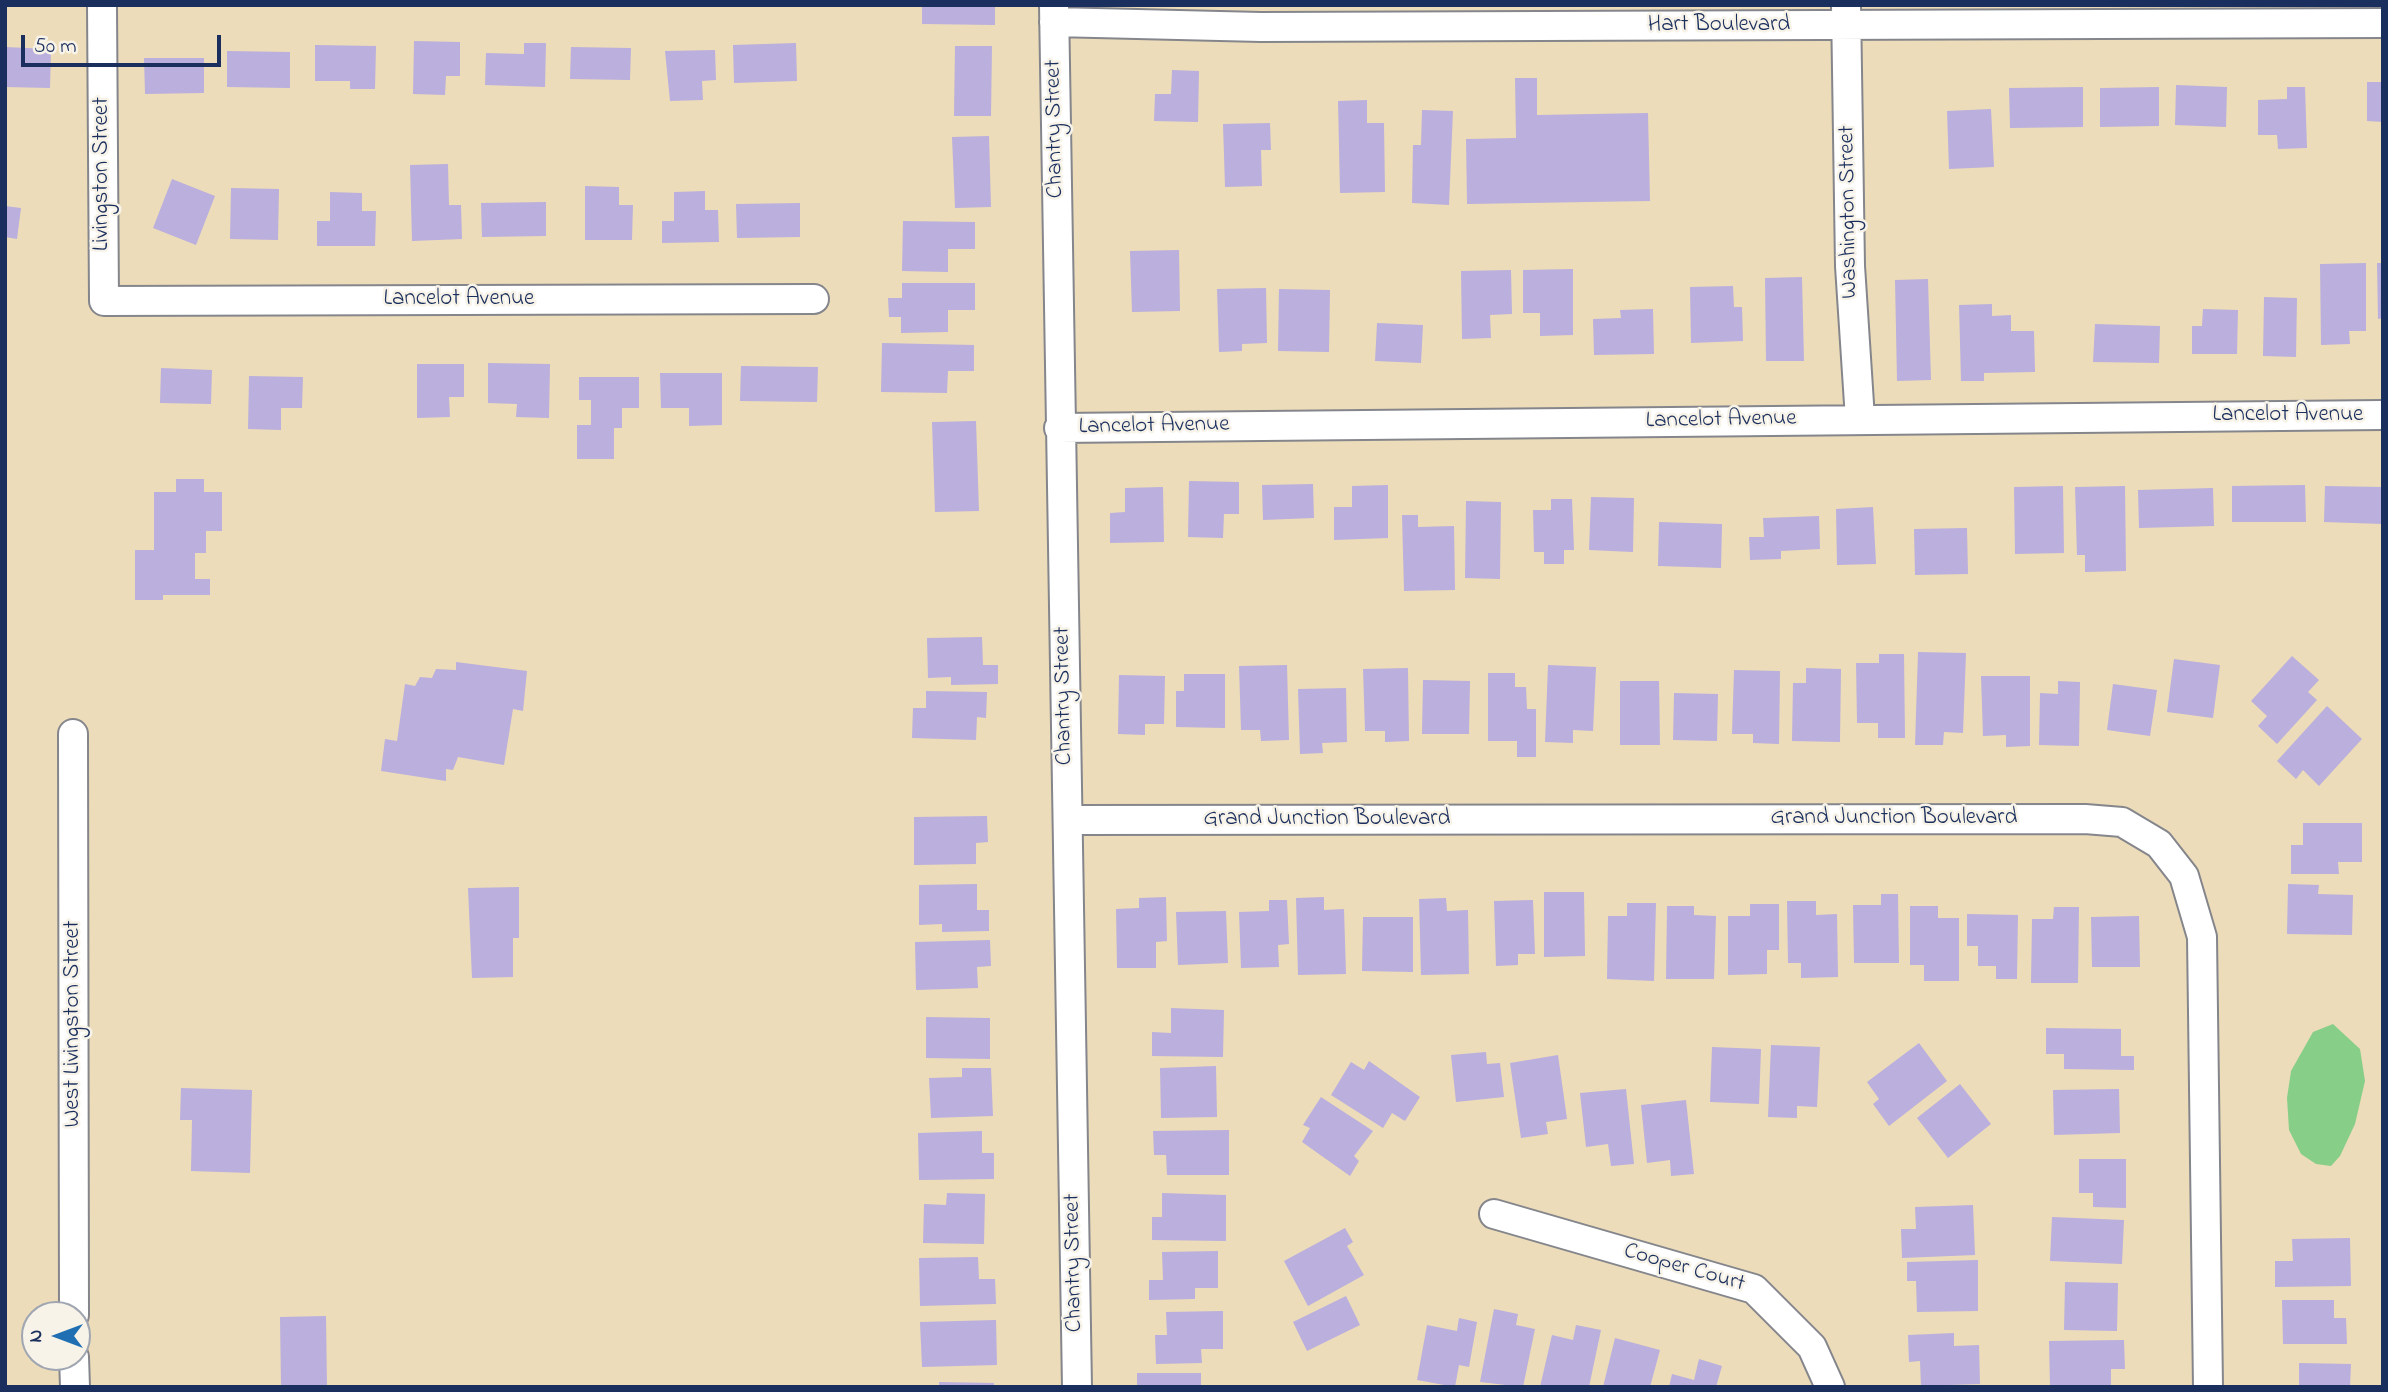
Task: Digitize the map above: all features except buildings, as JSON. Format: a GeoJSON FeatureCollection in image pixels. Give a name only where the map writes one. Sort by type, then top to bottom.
{"type":"FeatureCollection","features":[{"type":"Feature","properties":{"kind":"street","name":"Livingston Street"},"geometry":{"type":"LineString","coordinates":[[102,5],[104,300]]}},
{"type":"Feature","properties":{"kind":"street","name":"Hart Boulevard"},"geometry":{"type":"LineString","coordinates":[[1054,14],[1261,27],[1846,16],[2383,23]]}},
{"type":"Feature","properties":{"kind":"street","name":"Chantry Street"},"geometry":{"type":"LineString","coordinates":[[1054,14],[1077,1387]]}},
{"type":"Feature","properties":{"kind":"street","name":"Washington Street"},"geometry":{"type":"LineString","coordinates":[[1846,16],[1850,267],[1860,419]]}},
{"type":"Feature","properties":{"kind":"street","name":"Lancelot Avenue"},"geometry":{"type":"LineString","coordinates":[[104,300],[814,299]]}},
{"type":"Feature","properties":{"kind":"street","name":"Lancelot Avenue"},"geometry":{"type":"LineString","coordinates":[[1059,428],[2383,415]]}},
{"type":"Feature","properties":{"kind":"street","name":"West Livingston Street"},"geometry":{"type":"LineString","coordinates":[[74,734],[74,1301]]}},
{"type":"Feature","properties":{"kind":"street","name":"Grand Junction Boulevard"},"geometry":{"type":"LineString","coordinates":[[1068,820],[2085,819],[2122,822],[2159,844],[2184,876],[2202,937],[2208,1387]]}},
{"type":"Feature","properties":{"kind":"street","name":"Cooper Court"},"geometry":{"type":"LineString","coordinates":[[1494,1214],[1754,1289],[1812,1348],[1829,1387]]}},
{"type":"Feature","properties":{"kind":"green space"},"geometry":{"type":"Polygon","coordinates":[[[2333,1024],[2360,1049],[2365,1081],[2355,1124],[2340,1156],[2331,1166],[2316,1164],[2301,1154],[2289,1130],[2287,1098],[2291,1071],[2313,1032],[2333,1024]]]}}]}
